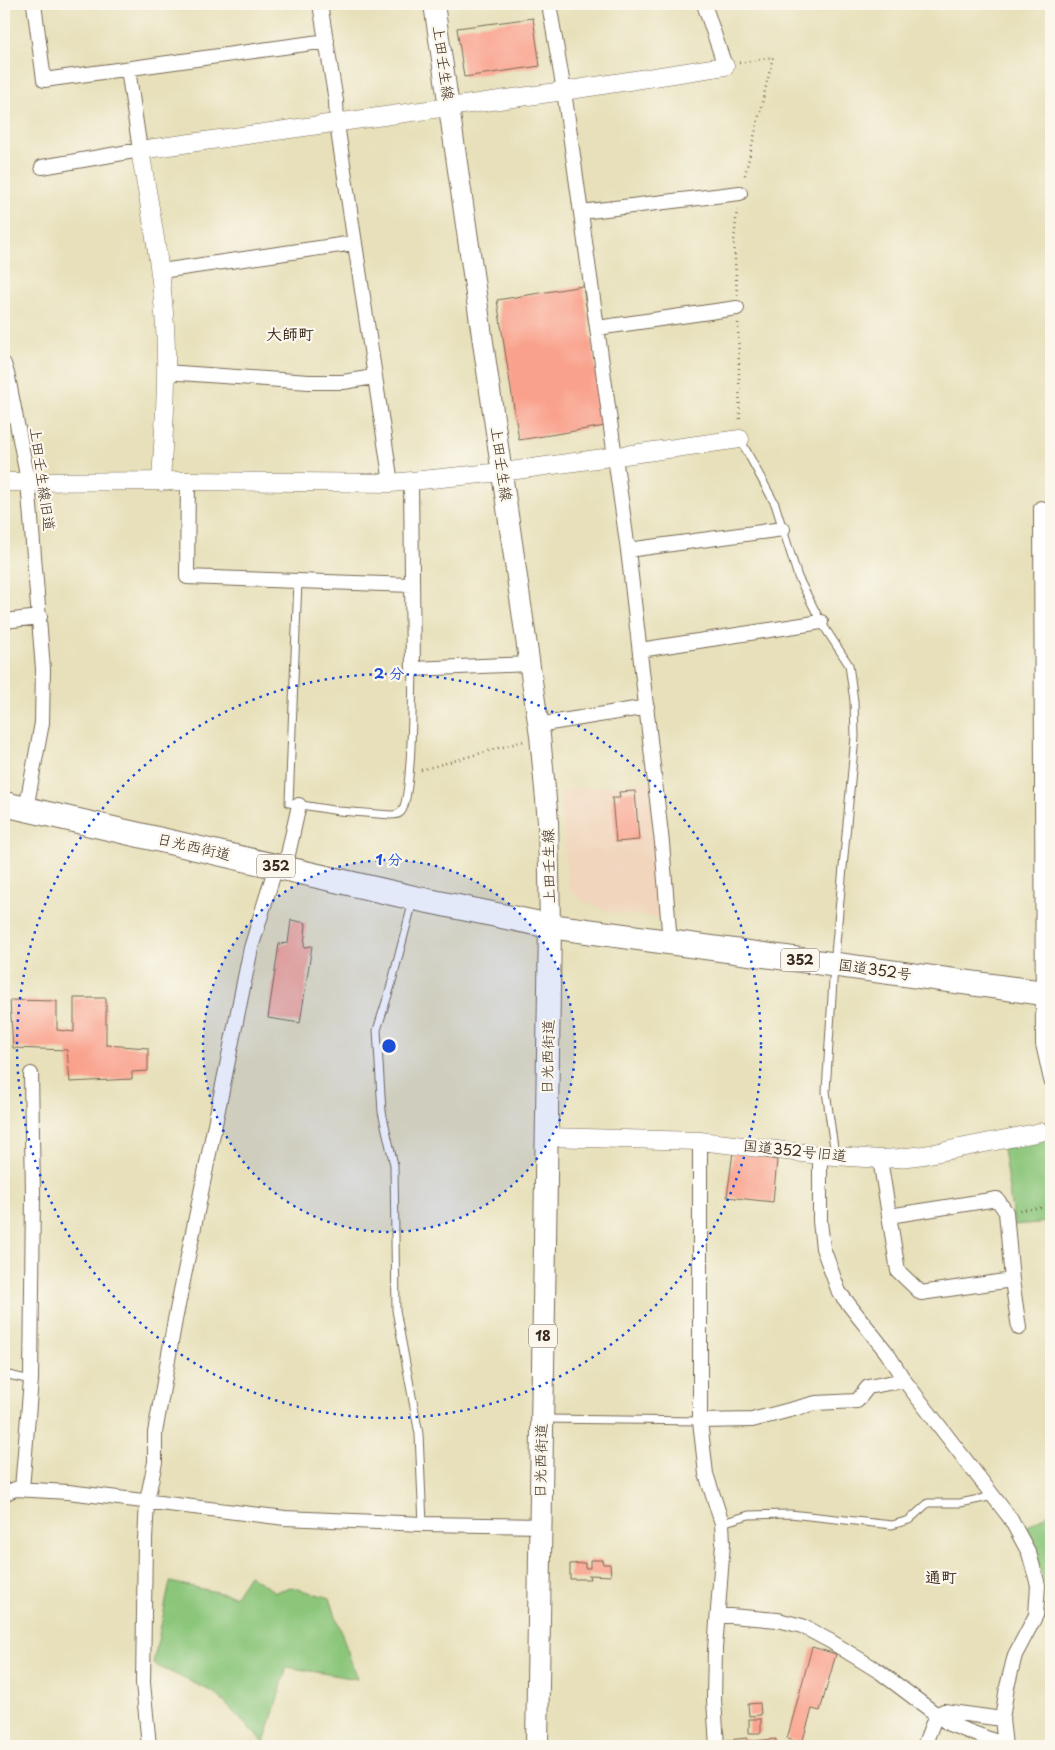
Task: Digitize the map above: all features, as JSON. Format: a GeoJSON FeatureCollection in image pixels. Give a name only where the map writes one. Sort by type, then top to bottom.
{"type":"FeatureCollection","features":[{"type":"Feature","properties":{"kind":"highway","name":"日光西街道"},"geometry":{"type":"LineString","coordinates":[[15,806],[414,898],[550,926]]}},
{"type":"Feature","properties":{"kind":"highway","name":"国道352号"},"geometry":{"type":"LineString","coordinates":[[550,926],[1047,993]]}},
{"type":"Feature","properties":{"kind":"main road","name":"上田壬生線"},"geometry":{"type":"LineString","coordinates":[[434,4],[539,730],[548,821],[550,926]]}},
{"type":"Feature","properties":{"kind":"main road","name":"日光西街道"},"geometry":{"type":"LineString","coordinates":[[537,1746],[550,926]]}},
{"type":"Feature","properties":{"kind":"street"},"geometry":{"type":"LineString","coordinates":[[34,4],[44,80],[326,41]]}},
{"type":"Feature","properties":{"kind":"street"},"geometry":{"type":"LineString","coordinates":[[320,4],[336,101],[337,124],[354,243],[391,484]]}},
{"type":"Feature","properties":{"kind":"street"},"geometry":{"type":"LineString","coordinates":[[549,4],[564,91],[628,550],[662,843],[670,943]]}},
{"type":"Feature","properties":{"kind":"street"},"geometry":{"type":"LineString","coordinates":[[42,167],[140,150],[337,124],[725,66],[704,4]]}},
{"type":"Feature","properties":{"kind":"street"},"geometry":{"type":"LineString","coordinates":[[128,69],[161,271],[165,316],[161,482]]}},
{"type":"Feature","properties":{"kind":"street"},"geometry":{"type":"LineString","coordinates":[[581,212],[740,193]]}},
{"type":"Feature","properties":{"kind":"street"},"geometry":{"type":"LineString","coordinates":[[161,271],[354,243]]}},
{"type":"Feature","properties":{"kind":"street"},"geometry":{"type":"LineString","coordinates":[[597,328],[737,308]]}},
{"type":"Feature","properties":{"kind":"street","name":"上田壬生線旧道"},"geometry":{"type":"LineString","coordinates":[[4,364],[28,481],[43,669],[42,723],[15,806]]}},
{"type":"Feature","properties":{"kind":"street"},"geometry":{"type":"LineString","coordinates":[[165,372],[309,382],[343,382],[374,377]]}},
{"type":"Feature","properties":{"kind":"street"},"geometry":{"type":"LineString","coordinates":[[4,482],[188,481],[391,484],[502,472],[740,439]]}},
{"type":"Feature","properties":{"kind":"street"},"geometry":{"type":"LineString","coordinates":[[188,481],[187,577],[412,585]]}},
{"type":"Feature","properties":{"kind":"street"},"geometry":{"type":"LineString","coordinates":[[411,482],[413,669],[529,664]]}},
{"type":"Feature","properties":{"kind":"street"},"geometry":{"type":"LineString","coordinates":[[1040,508],[1047,993],[1043,1044],[1051,1080]]}},
{"type":"Feature","properties":{"kind":"street"},"geometry":{"type":"LineString","coordinates":[[628,550],[783,529]]}},
{"type":"Feature","properties":{"kind":"street"},"geometry":{"type":"LineString","coordinates":[[4,621],[40,617]]}},
{"type":"Feature","properties":{"kind":"street"},"geometry":{"type":"LineString","coordinates":[[640,650],[821,622]]}},
{"type":"Feature","properties":{"kind":"street"},"geometry":{"type":"LineString","coordinates":[[539,730],[647,707]]}},
{"type":"Feature","properties":{"kind":"street"},"geometry":{"type":"LineString","coordinates":[[149,1746],[143,1683],[147,1501],[155,1462],[155,1433],[175,1320],[252,948],[299,805]]}},
{"type":"Feature","properties":{"kind":"street"},"geometry":{"type":"LineString","coordinates":[[22,1489],[31,1380],[33,1195],[31,1074]]}},
{"type":"Feature","properties":{"kind":"street","name":"国道352号旧道"},"geometry":{"type":"LineString","coordinates":[[546,1137],[700,1141],[828,1156],[899,1158],[924,1155],[1046,1130]]}},
{"type":"Feature","properties":{"kind":"street"},"geometry":{"type":"LineString","coordinates":[[700,1141],[700,1421],[706,1474],[722,1524],[723,1543],[714,1699],[717,1746]]}},
{"type":"Feature","properties":{"kind":"street"},"geometry":{"type":"LineString","coordinates":[[718,1615],[778,1620],[802,1626],[880,1672],[949,1724],[1005,1746],[1002,1719],[1007,1687],[1015,1655],[1036,1615],[1038,1585],[1028,1549],[1010,1518],[994,1496],[839,1292],[823,1248],[820,1221],[828,1156]]}},
{"type":"Feature","properties":{"kind":"street"},"geometry":{"type":"LineString","coordinates":[[880,1158],[898,1271],[921,1293],[1012,1280]]}},
{"type":"Feature","properties":{"kind":"street"},"geometry":{"type":"LineString","coordinates":[[889,1216],[997,1199],[1006,1212],[1012,1280],[1019,1328]]}},
{"type":"Feature","properties":{"kind":"street"},"geometry":{"type":"LineString","coordinates":[[700,1421],[752,1420],[816,1403],[857,1401],[868,1388],[893,1384],[904,1380]]}},
{"type":"Feature","properties":{"kind":"street"},"geometry":{"type":"LineString","coordinates":[[4,1494],[15,1489],[68,1492],[120,1500],[147,1501],[285,1518],[423,1524],[540,1526]]}},
{"type":"Feature","properties":{"kind":"street"},"geometry":{"type":"LineString","coordinates":[[924,1746],[936,1715],[944,1710],[1002,1719]]}},
{"type":"Feature","properties":{"kind":"lane"},"geometry":{"type":"LineString","coordinates":[[740,439],[775,504],[798,577],[821,622],[848,665],[854,701],[855,737],[834,965],[826,1091],[828,1156]]}},
{"type":"Feature","properties":{"kind":"lane"},"geometry":{"type":"LineString","coordinates":[[298,581],[290,803],[339,811],[398,815],[402,812],[405,806],[410,770],[413,669]]}},
{"type":"Feature","properties":{"kind":"lane"},"geometry":{"type":"LineString","coordinates":[[414,898],[378,1030],[382,1112],[394,1165],[396,1310],[419,1434],[423,1524]]}},
{"type":"Feature","properties":{"kind":"lane"},"geometry":{"type":"LineString","coordinates":[[4,1374],[31,1380]]}},
{"type":"Feature","properties":{"kind":"lane"},"geometry":{"type":"LineString","coordinates":[[542,1419],[700,1421]]}},
{"type":"Feature","properties":{"kind":"lane"},"geometry":{"type":"LineString","coordinates":[[722,1524],[749,1515],[790,1514],[892,1525],[908,1520],[928,1503],[960,1503],[994,1496]]}},
{"type":"Feature","properties":{"kind":"path"},"geometry":{"type":"LineString","coordinates":[[725,66],[773,57],[737,207],[734,242],[740,365],[740,439]]}},
{"type":"Feature","properties":{"kind":"path"},"geometry":{"type":"LineString","coordinates":[[410,770],[424,770],[539,730]]}},
{"type":"Feature","properties":{"kind":"path"},"geometry":{"type":"LineString","coordinates":[[1006,1212],[1051,1207]]}},
{"type":"Feature","properties":{"kind":"shaded area"},"geometry":{"type":"Polygon","coordinates":[[[651,782],[664,918],[611,912],[585,902],[569,888],[560,791],[651,782]]]}},
{"type":"Feature","properties":{"kind":"green space"},"geometry":{"type":"Polygon","coordinates":[[[1051,1136],[1051,1229],[1050,1222],[1014,1225],[1003,1148],[1051,1136]]]}},
{"type":"Feature","properties":{"kind":"green space"},"geometry":{"type":"Polygon","coordinates":[[[1051,1512],[1051,1590],[1045,1585],[1022,1530],[1051,1512]]]}},
{"type":"Feature","properties":{"kind":"green space"},"geometry":{"type":"Polygon","coordinates":[[[249,1575],[275,1592],[291,1587],[330,1598],[357,1679],[287,1667],[264,1743],[215,1693],[153,1664],[170,1582],[235,1596],[249,1575]]]}},
{"type":"Feature","properties":{"kind":"building"},"geometry":{"type":"Polygon","coordinates":[[[533,18],[540,66],[464,77],[457,28],[533,18]]]}},
{"type":"Feature","properties":{"kind":"building"},"geometry":{"type":"Polygon","coordinates":[[[583,286],[605,426],[519,440],[497,300],[583,286]]]}},
{"type":"Feature","properties":{"kind":"building"},"geometry":{"type":"Polygon","coordinates":[[[635,791],[639,840],[616,842],[612,798],[620,798],[619,792],[635,791]]]}},
{"type":"Feature","properties":{"kind":"building"},"geometry":{"type":"Polygon","coordinates":[[[291,920],[306,923],[304,947],[312,946],[300,1023],[268,1018],[279,944],[288,943],[291,920]]]}},
{"type":"Feature","properties":{"kind":"building"},"geometry":{"type":"Polygon","coordinates":[[[74,998],[106,998],[106,1045],[148,1048],[148,1071],[132,1072],[132,1079],[70,1082],[67,1050],[13,1048],[10,1000],[57,1001],[57,1030],[74,1032],[74,998]]]}},
{"type":"Feature","properties":{"kind":"building"},"geometry":{"type":"Polygon","coordinates":[[[733,1152],[777,1160],[773,1202],[727,1197],[733,1152]]]}},
{"type":"Feature","properties":{"kind":"building"},"geometry":{"type":"Polygon","coordinates":[[[590,1560],[602,1560],[603,1564],[610,1564],[611,1576],[589,1575],[590,1579],[570,1579],[570,1564],[585,1563],[585,1568],[590,1568],[590,1560]]]}},
{"type":"Feature","properties":{"kind":"building"},"geometry":{"type":"Polygon","coordinates":[[[812,1647],[836,1654],[820,1711],[812,1709],[802,1743],[787,1739],[812,1647]]]}},
{"type":"Feature","properties":{"kind":"building"},"geometry":{"type":"Polygon","coordinates":[[[760,1703],[761,1715],[749,1716],[748,1704],[760,1703]]]}},
{"type":"Feature","properties":{"kind":"building"},"geometry":{"type":"Polygon","coordinates":[[[749,1719],[761,1719],[761,1733],[749,1733],[749,1719]]]}},
{"type":"Feature","properties":{"kind":"building"},"geometry":{"type":"Polygon","coordinates":[[[747,1738],[748,1746],[727,1746],[727,1740],[747,1738]]]}},
{"type":"Feature","properties":{"kind":"building"},"geometry":{"type":"Polygon","coordinates":[[[776,1739],[776,1746],[751,1746],[751,1741],[776,1739]]]}},
{"type":"Feature","properties":{"kind":"district","name":"大師町"},"geometry":{"type":"Point","coordinates":[290,334]}},
{"type":"Feature","properties":{"kind":"district","name":"通町"},"geometry":{"type":"Point","coordinates":[941,1577]}}]}
